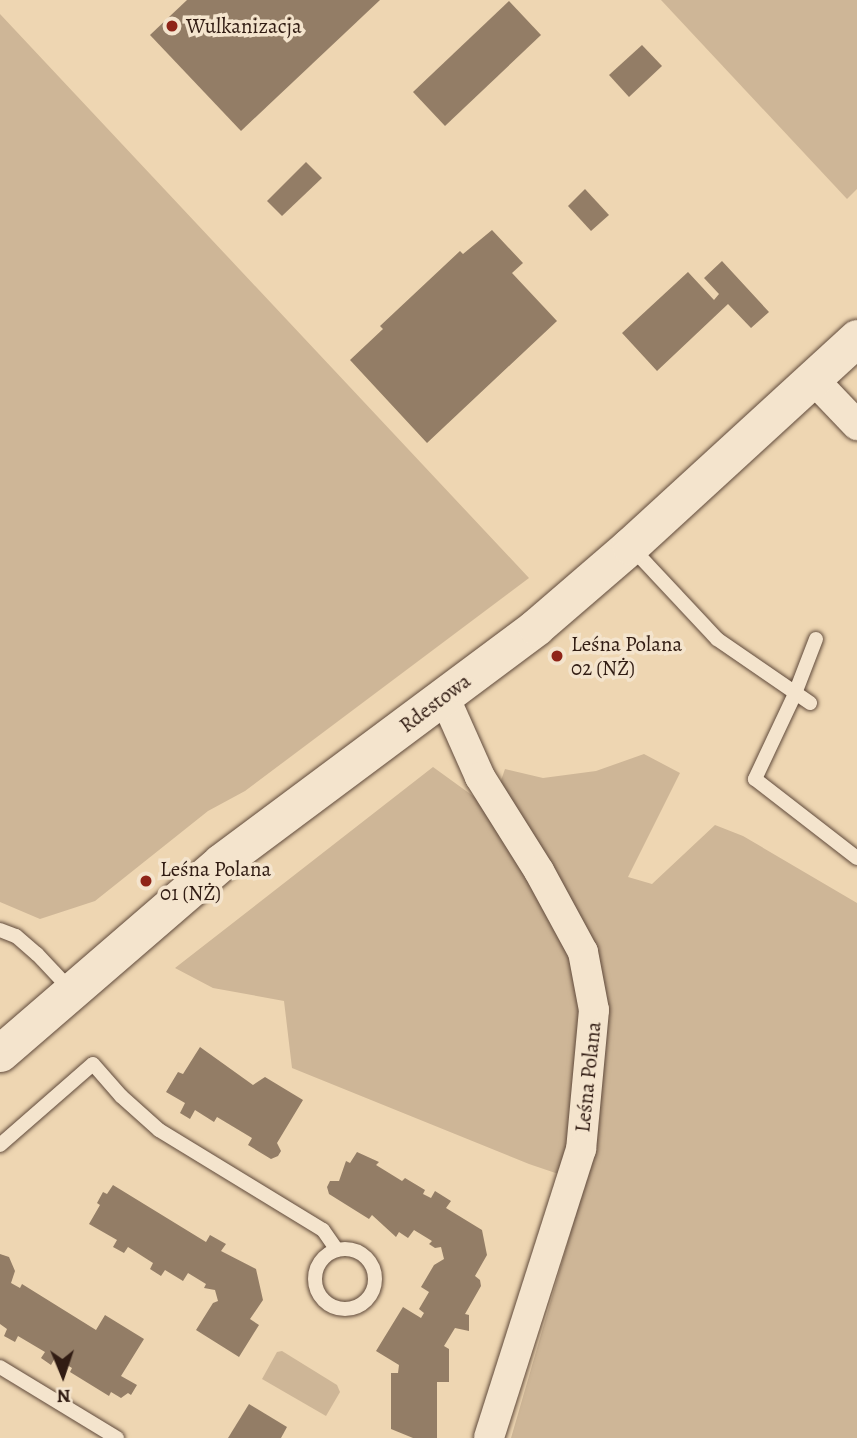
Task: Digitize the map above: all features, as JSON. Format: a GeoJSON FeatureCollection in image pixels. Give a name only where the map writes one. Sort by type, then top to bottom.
{"type":"FeatureCollection","features":[{"type":"Feature","properties":{"kind":"street","name":"Rdestowa"},"geometry":{"type":"LineString","coordinates":[[0,1053],[221,862],[536,627],[630,546],[857,338]]}},
{"type":"Feature","properties":{"kind":"street"},"geometry":{"type":"LineString","coordinates":[[813,379],[857,425]]}},
{"type":"Feature","properties":{"kind":"street","name":"Leśna Polana"},"geometry":{"type":"LineString","coordinates":[[444,696],[480,776],[539,871],[583,953],[594,1010],[581,1149],[489,1438]]}},
{"type":"Feature","properties":{"kind":"lane"},"geometry":{"type":"LineString","coordinates":[[630,546],[717,639],[810,704]]}},
{"type":"Feature","properties":{"kind":"lane"},"geometry":{"type":"LineString","coordinates":[[816,639],[794,695],[755,779],[857,858]]}},
{"type":"Feature","properties":{"kind":"lane"},"geometry":{"type":"LineString","coordinates":[[0,930],[16,936],[72,991]]}},
{"type":"Feature","properties":{"kind":"lane"},"geometry":{"type":"LineString","coordinates":[[0,1145],[93,1064],[121,1096],[159,1130],[323,1230],[337,1250]]}},
{"type":"Feature","properties":{"kind":"lane"},"geometry":{"type":"LineString","coordinates":[[337,1250],[356,1251],[371,1263],[374,1272],[373,1291],[368,1299],[354,1307],[337,1308],[329,1304],[316,1283],[316,1274],[323,1259],[337,1250]]}},
{"type":"Feature","properties":{"kind":"lane"},"geometry":{"type":"LineString","coordinates":[[0,1367],[117,1438]]}},
{"type":"Feature","properties":{"kind":"shaded area"},"geometry":{"type":"Polygon","coordinates":[[[661,0],[857,0],[857,189],[847,199],[661,0]]]}},
{"type":"Feature","properties":{"kind":"shaded area"},"geometry":{"type":"Polygon","coordinates":[[[0,14],[529,578],[245,791],[208,811],[95,901],[40,919],[0,902],[0,14]]]}},
{"type":"Feature","properties":{"kind":"shaded area"},"geometry":{"type":"Polygon","coordinates":[[[644,754],[680,773],[628,877],[652,884],[715,825],[743,836],[857,903],[857,1438],[511,1438],[585,1183],[529,1164],[292,1068],[284,1001],[213,988],[175,968],[433,767],[491,809],[505,769],[543,778],[596,771],[644,754]]]}},
{"type":"Feature","properties":{"kind":"shaded area"},"geometry":{"type":"Polygon","coordinates":[[[282,1351],[337,1385],[340,1392],[326,1416],[262,1379],[277,1352],[282,1351]]]}},
{"type":"Feature","properties":{"kind":"building"},"geometry":{"type":"Polygon","coordinates":[[[187,0],[380,0],[241,131],[150,35],[187,0]]]}},
{"type":"Feature","properties":{"kind":"building"},"geometry":{"type":"Polygon","coordinates":[[[509,1],[541,35],[445,126],[413,92],[509,1]]]}},
{"type":"Feature","properties":{"kind":"building"},"geometry":{"type":"Polygon","coordinates":[[[642,45],[662,66],[629,97],[609,75],[642,45]]]}},
{"type":"Feature","properties":{"kind":"building"},"geometry":{"type":"Polygon","coordinates":[[[306,162],[322,178],[282,216],[267,201],[306,162]]]}},
{"type":"Feature","properties":{"kind":"building"},"geometry":{"type":"Polygon","coordinates":[[[585,189],[609,215],[591,231],[568,206],[585,189]]]}},
{"type":"Feature","properties":{"kind":"building"},"geometry":{"type":"Polygon","coordinates":[[[492,230],[523,263],[512,273],[557,321],[427,443],[350,360],[383,329],[380,326],[460,251],[463,254],[492,230]]]}},
{"type":"Feature","properties":{"kind":"building"},"geometry":{"type":"Polygon","coordinates":[[[722,261],[769,312],[751,328],[728,304],[657,371],[622,333],[688,272],[714,300],[719,294],[704,278],[722,261]]]}},
{"type":"Feature","properties":{"kind":"building"},"geometry":{"type":"Polygon","coordinates":[[[200,1047],[253,1085],[265,1077],[303,1100],[277,1143],[281,1151],[278,1156],[271,1159],[248,1145],[252,1138],[217,1117],[214,1122],[195,1110],[190,1119],[180,1113],[185,1103],[166,1092],[178,1072],[183,1074],[200,1047]]]}},
{"type":"Feature","properties":{"kind":"building"},"geometry":{"type":"Polygon","coordinates":[[[357,1152],[379,1162],[376,1165],[402,1181],[405,1178],[425,1190],[423,1194],[431,1198],[435,1191],[451,1201],[446,1208],[482,1230],[487,1255],[475,1276],[480,1280],[481,1286],[465,1314],[469,1315],[469,1331],[455,1328],[444,1346],[449,1349],[449,1382],[437,1382],[437,1438],[413,1438],[391,1429],[391,1373],[398,1373],[399,1365],[376,1351],[403,1307],[421,1318],[424,1313],[419,1309],[429,1292],[421,1287],[434,1265],[444,1259],[441,1247],[435,1248],[429,1244],[432,1241],[414,1230],[408,1238],[399,1232],[396,1237],[372,1215],[369,1219],[329,1194],[327,1187],[330,1181],[339,1181],[346,1161],[350,1163],[357,1152]]]}},
{"type":"Feature","properties":{"kind":"building"},"geometry":{"type":"Polygon","coordinates":[[[113,1185],[206,1242],[210,1235],[226,1244],[221,1251],[256,1269],[263,1300],[250,1319],[259,1325],[239,1357],[196,1330],[213,1303],[218,1301],[215,1290],[204,1288],[206,1284],[188,1273],[183,1281],[165,1270],[161,1276],[150,1269],[153,1263],[128,1247],[124,1253],[113,1247],[117,1240],[89,1224],[100,1205],[97,1203],[103,1192],[107,1194],[113,1185]]]}},
{"type":"Feature","properties":{"kind":"building"},"geometry":{"type":"Polygon","coordinates":[[[0,1254],[9,1257],[15,1271],[11,1283],[20,1288],[22,1284],[96,1330],[105,1315],[144,1339],[121,1376],[137,1385],[131,1395],[128,1393],[121,1398],[111,1392],[109,1396],[70,1372],[72,1368],[55,1358],[51,1365],[41,1358],[45,1352],[18,1336],[15,1342],[4,1336],[7,1329],[0,1324],[0,1254]]]}},
{"type":"Feature","properties":{"kind":"building"},"geometry":{"type":"Polygon","coordinates":[[[249,1404],[287,1427],[281,1438],[228,1438],[249,1404]]]}},
{"type":"Feature","properties":{"kind":"place","name":"Wulkanizacja"},"geometry":{"type":"Point","coordinates":[172,26]}},
{"type":"Feature","properties":{"kind":"place","name":"Leśna Polana 02 (NŻ)"},"geometry":{"type":"Point","coordinates":[557,656]}},
{"type":"Feature","properties":{"kind":"place","name":"Leśna Polana 01 (NŻ)"},"geometry":{"type":"Point","coordinates":[146,881]}}]}
